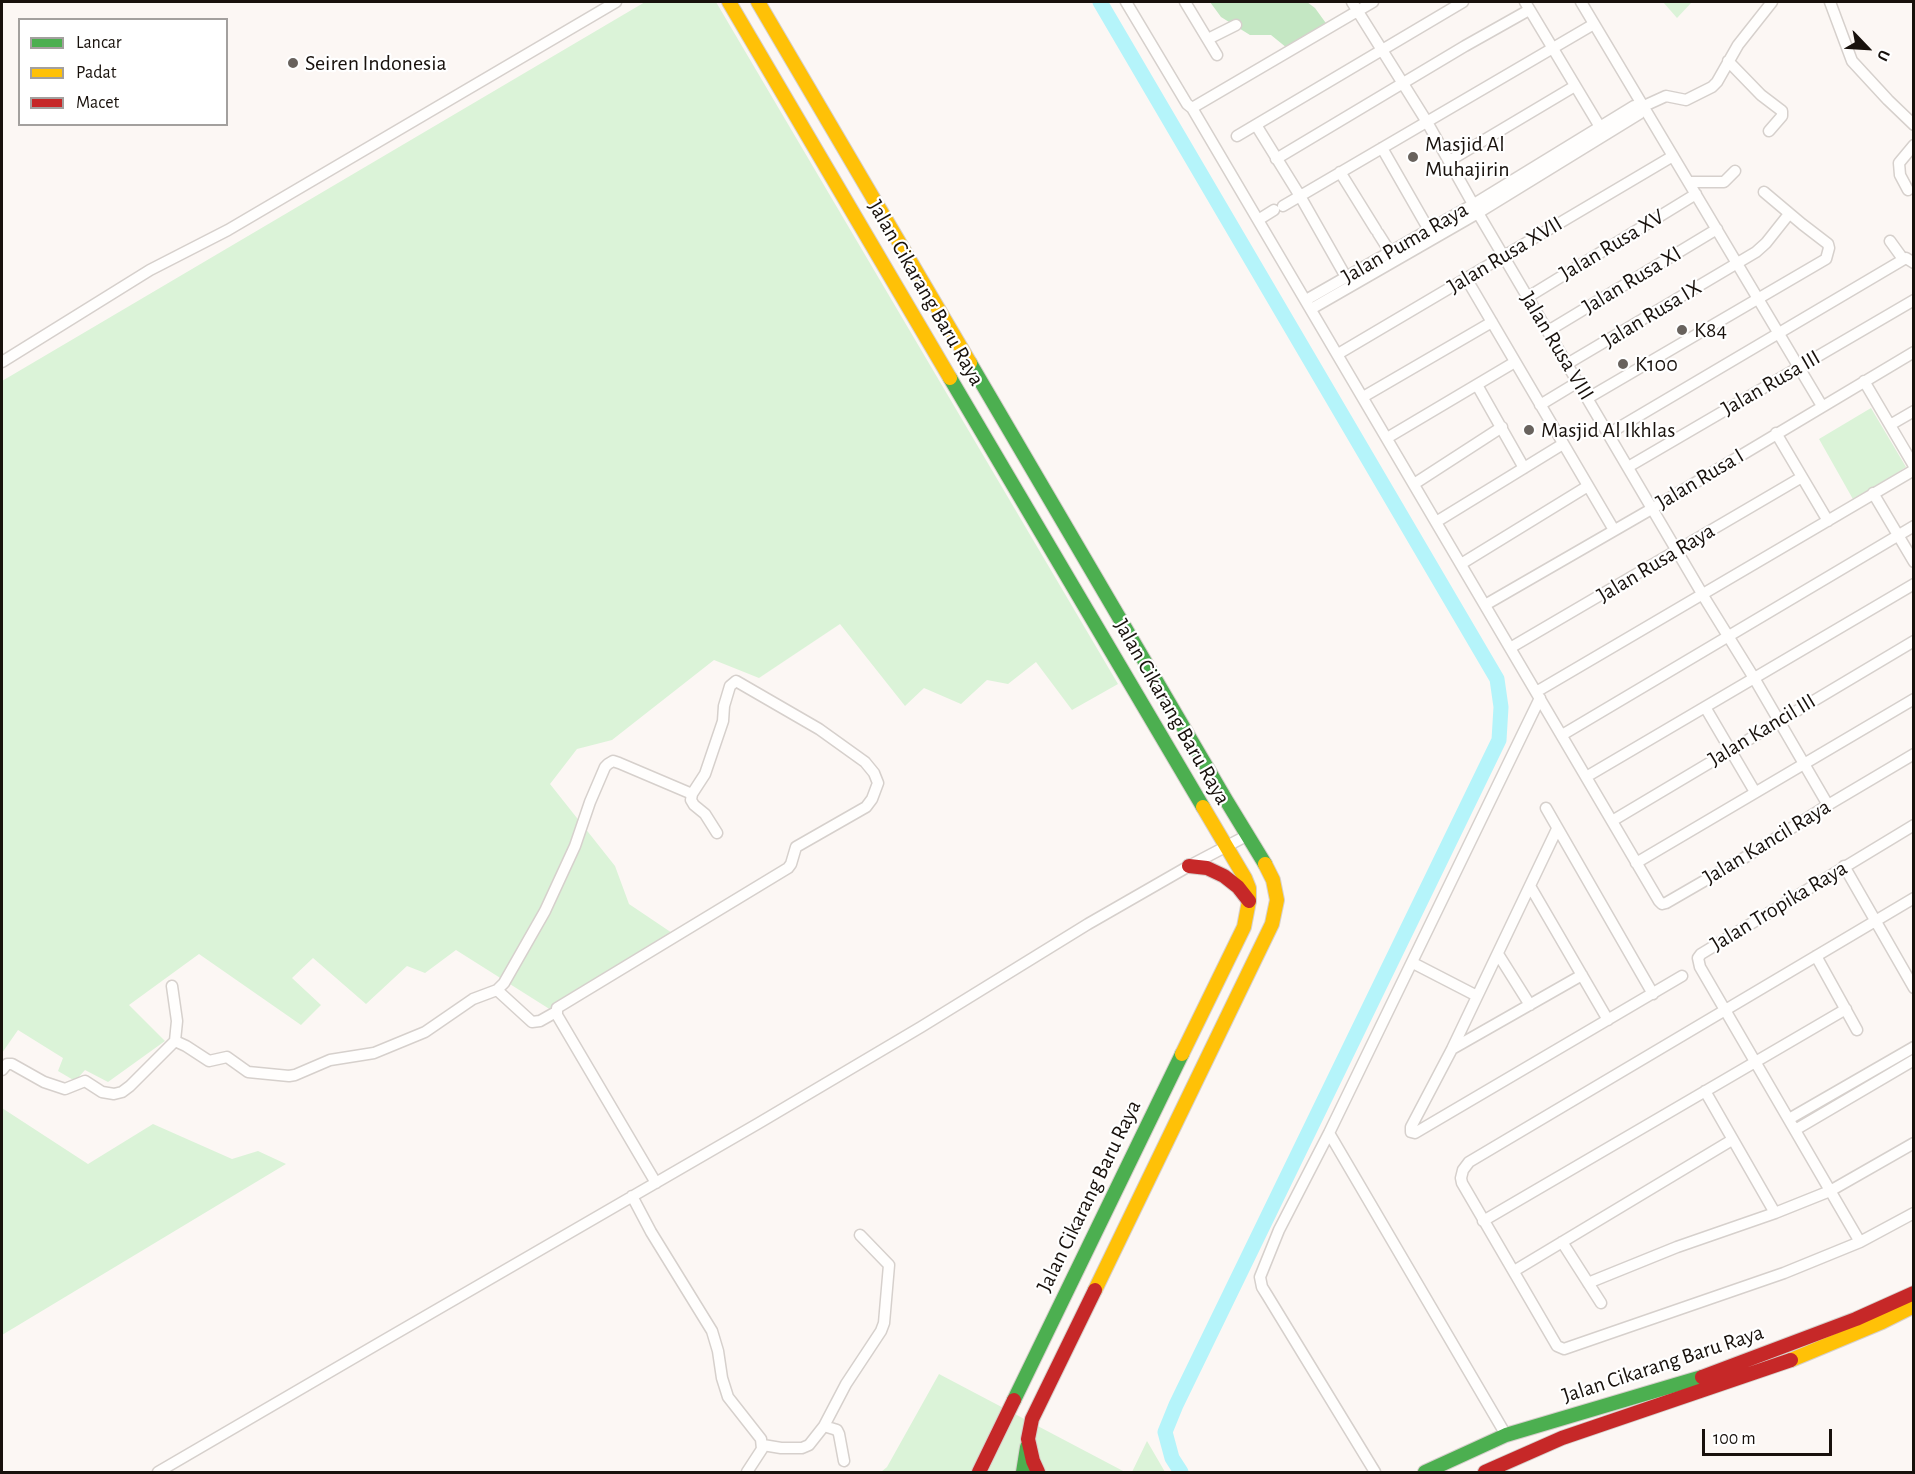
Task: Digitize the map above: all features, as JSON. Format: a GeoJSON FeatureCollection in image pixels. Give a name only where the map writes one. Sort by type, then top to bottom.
{"type":"FeatureCollection","features":[{"type":"Feature","properties":{"kind":"main road","name":"Jalan Cikarang Baru Raya"},"geometry":{"type":"LineString","coordinates":[[729,2],[1249,888],[1244,927],[979,1473]]}},
{"type":"Feature","properties":{"kind":"main road","name":"Jalan Cikarang Baru Raya"},"geometry":{"type":"LineString","coordinates":[[758,2],[1220,790],[1263,859],[1273,880],[1277,900],[1272,924],[1032,1419],[1023,1473]]}},
{"type":"Feature","properties":{"kind":"main road"},"geometry":{"type":"LineString","coordinates":[[854,212],[874,197]]}},
{"type":"Feature","properties":{"kind":"main road"},"geometry":{"type":"LineString","coordinates":[[1189,866],[1207,868],[1224,876],[1238,887],[1249,901]]}},
{"type":"Feature","properties":{"kind":"main road","name":"Jalan Cikarang Baru Raya"},"geometry":{"type":"LineString","coordinates":[[1425,1473],[1506,1435],[1698,1378],[1856,1318],[1914,1293]]}},
{"type":"Feature","properties":{"kind":"main road","name":"Jalan Cikarang Baru Raya"},"geometry":{"type":"LineString","coordinates":[[1485,1473],[1518,1456],[1562,1438],[1806,1355],[1914,1306]]}},
{"type":"Feature","properties":{"kind":"main road"},"geometry":{"type":"LineString","coordinates":[[1028,1439],[1038,1473]]}},
{"type":"Feature","properties":{"kind":"street"},"geometry":{"type":"LineString","coordinates":[[2,362],[150,270],[228,230],[616,2]]}},
{"type":"Feature","properties":{"kind":"street"},"geometry":{"type":"LineString","coordinates":[[1126,2],[1187,104],[1192,108],[1338,354],[1636,863],[1914,699]]}},
{"type":"Feature","properties":{"kind":"street"},"geometry":{"type":"LineString","coordinates":[[1185,2],[1217,54]]}},
{"type":"Feature","properties":{"kind":"street"},"geometry":{"type":"LineString","coordinates":[[1192,108],[1355,6],[1373,2]]}},
{"type":"Feature","properties":{"kind":"street"},"geometry":{"type":"LineString","coordinates":[[1237,136],[1463,2]]}},
{"type":"Feature","properties":{"kind":"street"},"geometry":{"type":"LineString","coordinates":[[1581,2],[1822,405]]}},
{"type":"Feature","properties":{"kind":"street"},"geometry":{"type":"LineString","coordinates":[[1644,106],[1666,96],[1686,100],[1712,87],[1738,45],[1772,2]]}},
{"type":"Feature","properties":{"kind":"street"},"geometry":{"type":"LineString","coordinates":[[1830,2],[1852,61],[1914,125]]}},
{"type":"Feature","properties":{"kind":"street","name":"Jalan Rusa VIII"},"geometry":{"type":"LineString","coordinates":[[1355,6],[1427,122],[1608,434],[1828,805]]}},
{"type":"Feature","properties":{"kind":"street"},"geometry":{"type":"LineString","coordinates":[[1276,159],[1403,84],[1527,6],[1600,127]]}},
{"type":"Feature","properties":{"kind":"street"},"geometry":{"type":"LineString","coordinates":[[1258,220],[1594,24]]}},
{"type":"Feature","properties":{"kind":"street"},"geometry":{"type":"LineString","coordinates":[[1208,39],[1236,26]]}},
{"type":"Feature","properties":{"kind":"street"},"geometry":{"type":"LineString","coordinates":[[1728,61],[1754,88],[1782,111],[1782,116],[1769,131]]}},
{"type":"Feature","properties":{"kind":"street"},"geometry":{"type":"LineString","coordinates":[[1449,161],[1575,86]]}},
{"type":"Feature","properties":{"kind":"street","name":"Jalan Puma Raya"},"geometry":{"type":"LineString","coordinates":[[1476,209],[1634,106],[1644,106]]}},
{"type":"Feature","properties":{"kind":"street","name":"Jalan Puma Raya"},"geometry":{"type":"LineString","coordinates":[[1308,304],[1346,277],[1429,230],[1476,209],[1639,114],[1644,106]]}},
{"type":"Feature","properties":{"kind":"street"},"geometry":{"type":"LineString","coordinates":[[1256,125],[1346,277]]}},
{"type":"Feature","properties":{"kind":"street"},"geometry":{"type":"LineString","coordinates":[[1908,190],[1900,175],[1899,163],[1914,145]]}},
{"type":"Feature","properties":{"kind":"street"},"geometry":{"type":"LineString","coordinates":[[1382,148],[1429,230]]}},
{"type":"Feature","properties":{"kind":"street","name":"Jalan Rusa XVII"},"geometry":{"type":"LineString","coordinates":[[1338,354],[1673,156]]}},
{"type":"Feature","properties":{"kind":"street"},"geometry":{"type":"LineString","coordinates":[[1689,182],[1724,182],[1735,171]]}},
{"type":"Feature","properties":{"kind":"street"},"geometry":{"type":"LineString","coordinates":[[1340,172],[1390,252]]}},
{"type":"Feature","properties":{"kind":"street"},"geometry":{"type":"LineString","coordinates":[[1587,398],[1826,259],[1828,243],[1764,192]]}},
{"type":"Feature","properties":{"kind":"street","name":"Jalan Rusa XV"},"geometry":{"type":"LineString","coordinates":[[1528,297],[1696,194]]}},
{"type":"Feature","properties":{"kind":"street"},"geometry":{"type":"LineString","coordinates":[[1308,304],[1476,209]]}},
{"type":"Feature","properties":{"kind":"street","name":"Jalan Rusa IX"},"geometry":{"type":"LineString","coordinates":[[1567,364],[1761,248],[1789,214]]}},
{"type":"Feature","properties":{"kind":"street","name":"Jalan Rusa XI"},"geometry":{"type":"LineString","coordinates":[[1548,331],[1717,229]]}},
{"type":"Feature","properties":{"kind":"street"},"geometry":{"type":"LineString","coordinates":[[1608,434],[1779,333],[1909,261],[1890,241]]}},
{"type":"Feature","properties":{"kind":"street"},"geometry":{"type":"LineString","coordinates":[[1466,278],[1614,530]]}},
{"type":"Feature","properties":{"kind":"street","name":"Jalan Rusa III"},"geometry":{"type":"LineString","coordinates":[[1628,467],[1914,300]]}},
{"type":"Feature","properties":{"kind":"street"},"geometry":{"type":"LineString","coordinates":[[1363,397],[1492,322]]}},
{"type":"Feature","properties":{"kind":"street","name":"Jalan Rusa I"},"geometry":{"type":"LineString","coordinates":[[1485,605],[1914,352]]}},
{"type":"Feature","properties":{"kind":"street"},"geometry":{"type":"LineString","coordinates":[[1387,438],[1515,362]]}},
{"type":"Feature","properties":{"kind":"street"},"geometry":{"type":"LineString","coordinates":[[1375,1473],[1262,1287],[1260,1277],[1279,1230],[1413,963],[1527,725],[1538,695],[1914,468],[1864,381]]}},
{"type":"Feature","properties":{"kind":"street"},"geometry":{"type":"LineString","coordinates":[[1540,405],[1578,382]]}},
{"type":"Feature","properties":{"kind":"street"},"geometry":{"type":"LineString","coordinates":[[1477,385],[1524,468]]}},
{"type":"Feature","properties":{"kind":"street"},"geometry":{"type":"LineString","coordinates":[[1890,425],[1914,411]]}},
{"type":"Feature","properties":{"kind":"street"},"geometry":{"type":"LineString","coordinates":[[1414,484],[1502,427]]}},
{"type":"Feature","properties":{"kind":"street"},"geometry":{"type":"LineString","coordinates":[[1776,433],[1828,521]]}},
{"type":"Feature","properties":{"kind":"street"},"geometry":{"type":"LineString","coordinates":[[1436,522],[1563,444]]}},
{"type":"Feature","properties":{"kind":"street","name":"Jalan Rusa Raya"},"geometry":{"type":"LineString","coordinates":[[1510,648],[1802,477]]}},
{"type":"Feature","properties":{"kind":"street"},"geometry":{"type":"LineString","coordinates":[[1461,564],[1588,486]]}},
{"type":"Feature","properties":{"kind":"street"},"geometry":{"type":"LineString","coordinates":[[1873,493],[1914,562]]}},
{"type":"Feature","properties":{"kind":"street"},"geometry":{"type":"LineString","coordinates":[[1562,735],[1914,526]]}},
{"type":"Feature","properties":{"kind":"street"},"geometry":{"type":"LineString","coordinates":[[1586,777],[1914,584]]}},
{"type":"Feature","properties":{"kind":"street","name":"Jalan Kancil III"},"geometry":{"type":"LineString","coordinates":[[1612,821],[1914,641]]}},
{"type":"Feature","properties":{"kind":"street"},"geometry":{"type":"LineString","coordinates":[[497,990],[532,1022],[540,1021],[556,1012],[559,1006],[788,868],[796,847],[866,807],[878,783],[874,773],[865,762],[819,729],[736,681],[730,686],[724,705],[723,721],[709,764],[691,800],[705,814],[717,833]]}},
{"type":"Feature","properties":{"kind":"street"},"geometry":{"type":"LineString","coordinates":[[1704,707],[1755,792]]}},
{"type":"Feature","properties":{"kind":"street"},"geometry":{"type":"LineString","coordinates":[[1527,725],[1551,717]]}},
{"type":"Feature","properties":{"kind":"street","name":"Jalan Kancil Raya"},"geometry":{"type":"LineString","coordinates":[[1636,863],[1659,902],[1664,904],[1914,754]]}},
{"type":"Feature","properties":{"kind":"street"},"geometry":{"type":"LineString","coordinates":[[175,1041],[208,1061],[227,1057],[240,1068],[255,1074],[295,1075],[330,1060],[374,1053],[425,1032],[473,999],[497,990],[513,969],[545,911],[575,846],[590,802],[608,764],[613,761],[619,763],[692,794]]}},
{"type":"Feature","properties":{"kind":"street"},"geometry":{"type":"LineString","coordinates":[[1545,808],[1653,994]]}},
{"type":"Feature","properties":{"kind":"street","name":"Jalan Tropika Raya"},"geometry":{"type":"LineString","coordinates":[[1725,1010],[1700,967],[1699,955],[1914,825]]}},
{"type":"Feature","properties":{"kind":"street"},"geometry":{"type":"LineString","coordinates":[[1557,829],[1452,1049],[1411,1126],[1411,1132],[1415,1133],[1682,976]]}},
{"type":"Feature","properties":{"kind":"street"},"geometry":{"type":"LineString","coordinates":[[158,1473],[759,1124],[1088,924],[1248,835]]}},
{"type":"Feature","properties":{"kind":"street"},"geometry":{"type":"LineString","coordinates":[[1844,866],[1914,988]]}},
{"type":"Feature","properties":{"kind":"street"},"geometry":{"type":"LineString","coordinates":[[1530,886],[1608,1020]]}},
{"type":"Feature","properties":{"kind":"street"},"geometry":{"type":"LineString","coordinates":[[1914,898],[1469,1162],[1463,1170],[1462,1183],[1557,1346],[1569,1349],[1784,1273],[1860,1242],[1914,1213]]}},
{"type":"Feature","properties":{"kind":"street"},"geometry":{"type":"LineString","coordinates":[[1497,954],[1530,1005]]}},
{"type":"Feature","properties":{"kind":"street"},"geometry":{"type":"LineString","coordinates":[[1816,956],[1857,1030]]}},
{"type":"Feature","properties":{"kind":"street"},"geometry":{"type":"LineString","coordinates":[[1413,963],[1477,996]]}},
{"type":"Feature","properties":{"kind":"street"},"geometry":{"type":"LineString","coordinates":[[1452,1049],[1582,975]]}},
{"type":"Feature","properties":{"kind":"street"},"geometry":{"type":"LineString","coordinates":[[2,1070],[7,1064],[12,1064],[44,1083],[65,1089],[85,1081],[102,1092],[114,1094],[122,1092],[175,1041],[177,1021],[172,986]]}},
{"type":"Feature","properties":{"kind":"street"},"geometry":{"type":"LineString","coordinates":[[1483,1221],[1846,1009]]}},
{"type":"Feature","properties":{"kind":"street"},"geometry":{"type":"LineString","coordinates":[[1725,1010],[1860,1242]]}},
{"type":"Feature","properties":{"kind":"street"},"geometry":{"type":"LineString","coordinates":[[556,1012],[656,1183]]}},
{"type":"Feature","properties":{"kind":"street"},"geometry":{"type":"LineString","coordinates":[[1789,1119],[1914,1047]]}},
{"type":"Feature","properties":{"kind":"street"},"geometry":{"type":"LineString","coordinates":[[1795,1130],[1914,1059]]}},
{"type":"Feature","properties":{"kind":"street"},"geometry":{"type":"LineString","coordinates":[[1705,1091],[1774,1213]]}},
{"type":"Feature","properties":{"kind":"street"},"geometry":{"type":"LineString","coordinates":[[1329,1133],[1506,1435]]}},
{"type":"Feature","properties":{"kind":"street"},"geometry":{"type":"LineString","coordinates":[[1514,1271],[1732,1140]]}},
{"type":"Feature","properties":{"kind":"street"},"geometry":{"type":"LineString","coordinates":[[1588,1283],[1677,1247],[1830,1191],[1914,1143]]}},
{"type":"Feature","properties":{"kind":"street"},"geometry":{"type":"LineString","coordinates":[[632,1196],[647,1220],[651,1232],[712,1331],[728,1397],[761,1439],[762,1449],[747,1473]]}},
{"type":"Feature","properties":{"kind":"street"},"geometry":{"type":"LineString","coordinates":[[763,1445],[782,1448],[802,1448],[809,1445],[824,1426],[846,1384],[881,1331],[884,1323],[889,1265],[860,1234]]}},
{"type":"Feature","properties":{"kind":"street"},"geometry":{"type":"LineString","coordinates":[[1562,1242],[1601,1303]]}},
{"type":"Feature","properties":{"kind":"street"},"geometry":{"type":"LineString","coordinates":[[824,1426],[839,1434],[844,1461]]}},
{"type":"Feature","properties":{"kind":"green space"},"geometry":{"type":"Polygon","coordinates":[[[645,2],[716,2],[1118,684],[1072,710],[1036,662],[1008,684],[987,680],[961,704],[924,688],[905,706],[840,624],[759,678],[714,660],[612,740],[577,749],[550,784],[615,866],[629,904],[678,937],[551,1010],[456,950],[425,973],[407,966],[366,1004],[313,958],[292,978],[321,1005],[301,1025],[199,954],[129,1005],[165,1041],[108,1082],[85,1070],[75,1081],[58,1071],[63,1058],[18,1030],[2,1053],[2,381],[645,2]]]}},
{"type":"Feature","properties":{"kind":"green space"},"geometry":{"type":"Polygon","coordinates":[[[1210,2],[1307,2],[1315,8],[1328,26],[1287,48],[1271,35],[1250,35],[1221,17],[1210,2]]]}},
{"type":"Feature","properties":{"kind":"green space"},"geometry":{"type":"Polygon","coordinates":[[[1663,2],[1692,2],[1677,18],[1663,2]]]}},
{"type":"Feature","properties":{"kind":"green space"},"geometry":{"type":"Polygon","coordinates":[[[1871,408],[1906,467],[1854,501],[1819,439],[1871,408]]]}},
{"type":"Feature","properties":{"kind":"green space"},"geometry":{"type":"Polygon","coordinates":[[[2,1108],[88,1164],[153,1124],[232,1159],[258,1151],[286,1164],[2,1335],[2,1108]]]}},
{"type":"Feature","properties":{"kind":"green space"},"geometry":{"type":"Polygon","coordinates":[[[939,1374],[1125,1472],[881,1472],[887,1467],[939,1374]]]}},
{"type":"Feature","properties":{"kind":"green space"},"geometry":{"type":"Polygon","coordinates":[[[1147,1441],[1165,1472],[1132,1472],[1147,1441]]]}},
{"type":"Feature","properties":{"kind":"waterway"},"geometry":{"type":"LineString","coordinates":[[1100,2],[1497,679],[1501,707],[1499,740],[1176,1405],[1165,1432],[1172,1458],[1181,1472]]}},
{"type":"Feature","properties":{"kind":"traffic: fast"},"geometry":{"type":"LineString","coordinates":[[970,363],[1265,864]]}},
{"type":"Feature","properties":{"kind":"traffic: fast"},"geometry":{"type":"LineString","coordinates":[[950,378],[1203,807]]}},
{"type":"Feature","properties":{"kind":"traffic: fast"},"geometry":{"type":"LineString","coordinates":[[1014,1400],[1182,1054]]}},
{"type":"Feature","properties":{"kind":"traffic: fast"},"geometry":{"type":"LineString","coordinates":[[1425,1472],[1506,1435],[1702,1377]]}},
{"type":"Feature","properties":{"kind":"traffic: fast"},"geometry":{"type":"LineString","coordinates":[[1023,1472],[1027,1447]]}},
{"type":"Feature","properties":{"kind":"traffic: slow"},"geometry":{"type":"LineString","coordinates":[[729,2],[950,378]]}},
{"type":"Feature","properties":{"kind":"traffic: slow"},"geometry":{"type":"LineString","coordinates":[[758,2],[970,363]]}},
{"type":"Feature","properties":{"kind":"traffic: slow"},"geometry":{"type":"LineString","coordinates":[[1182,1054],[1244,927],[1249,901],[1249,888],[1245,878],[1203,807]]}},
{"type":"Feature","properties":{"kind":"traffic: slow"},"geometry":{"type":"LineString","coordinates":[[1095,1290],[1272,924],[1277,900],[1273,880],[1265,864]]}},
{"type":"Feature","properties":{"kind":"traffic: slow"},"geometry":{"type":"LineString","coordinates":[[1791,1360],[1914,1306]]}},
{"type":"Feature","properties":{"kind":"traffic: jam"},"geometry":{"type":"LineString","coordinates":[[1189,866],[1207,868],[1224,876],[1238,887],[1249,901]]}},
{"type":"Feature","properties":{"kind":"traffic: jam"},"geometry":{"type":"LineString","coordinates":[[1038,1472],[1028,1439],[1032,1419],[1095,1290]]}},
{"type":"Feature","properties":{"kind":"traffic: jam"},"geometry":{"type":"LineString","coordinates":[[1702,1377],[1856,1319],[1914,1293]]}},
{"type":"Feature","properties":{"kind":"traffic: jam"},"geometry":{"type":"LineString","coordinates":[[1485,1472],[1562,1438],[1791,1360]]}},
{"type":"Feature","properties":{"kind":"traffic: jam"},"geometry":{"type":"LineString","coordinates":[[979,1472],[1014,1400]]}},
{"type":"Feature","properties":{"kind":"place","name":"Seiren Indonesia"},"geometry":{"type":"Point","coordinates":[293,63]}},
{"type":"Feature","properties":{"kind":"place","name":"Masjid Al Muhajirin"},"geometry":{"type":"Point","coordinates":[1413,157]}},
{"type":"Feature","properties":{"kind":"place","name":"K84"},"geometry":{"type":"Point","coordinates":[1682,330]}},
{"type":"Feature","properties":{"kind":"place","name":"K100"},"geometry":{"type":"Point","coordinates":[1623,364]}},
{"type":"Feature","properties":{"kind":"place","name":"Masjid Al Ikhlas"},"geometry":{"type":"Point","coordinates":[1529,430]}}]}
